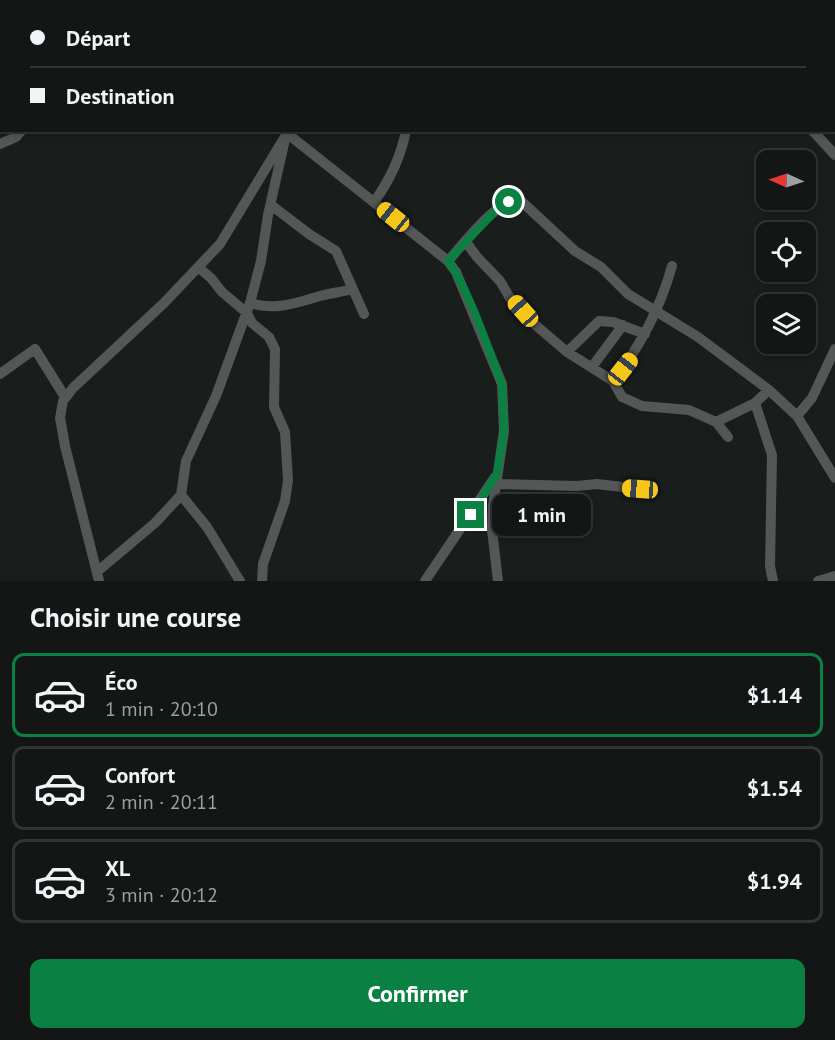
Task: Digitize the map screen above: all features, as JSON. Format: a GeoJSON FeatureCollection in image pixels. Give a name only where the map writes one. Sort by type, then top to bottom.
{"type":"FeatureCollection","features":[{"type":"Feature","properties":{"kind":"street"},"geometry":{"type":"LineString","coordinates":[[1,143],[16,137],[20,132]]}},
{"type":"Feature","properties":{"kind":"street"},"geometry":{"type":"LineString","coordinates":[[374,202],[393,172],[406,132]]}},
{"type":"Feature","properties":{"kind":"street"},"geometry":{"type":"LineString","coordinates":[[815,132],[835,155]]}},
{"type":"Feature","properties":{"kind":"street"},"geometry":{"type":"LineString","coordinates":[[285,133],[448,261],[456,272],[502,384],[504,431],[496,479],[492,530],[498,581]]}},
{"type":"Feature","properties":{"kind":"street"},"geometry":{"type":"LineString","coordinates":[[285,133],[261,261],[249,308],[216,396],[186,461],[182,495],[98,576],[64,446],[60,409],[65,397],[164,303],[220,244],[285,133]]}},
{"type":"Feature","properties":{"kind":"street"},"geometry":{"type":"LineString","coordinates":[[448,261],[499,207],[515,199],[520,200],[576,251],[601,267],[628,294],[698,337],[769,390],[797,416],[835,478]]}},
{"type":"Feature","properties":{"kind":"street"},"geometry":{"type":"LineString","coordinates":[[271,205],[336,251],[364,314]]}},
{"type":"Feature","properties":{"kind":"street"},"geometry":{"type":"LineString","coordinates":[[466,242],[532,322],[567,352],[613,381],[622,397],[642,406],[689,410],[716,422],[728,437]]}},
{"type":"Feature","properties":{"kind":"street"},"geometry":{"type":"LineString","coordinates":[[613,381],[633,357],[645,334],[666,287],[672,266]]}},
{"type":"Feature","properties":{"kind":"street"},"geometry":{"type":"LineString","coordinates":[[198,267],[222,292],[249,308],[294,305],[322,295],[353,290]]}},
{"type":"Feature","properties":{"kind":"street"},"geometry":{"type":"LineString","coordinates":[[249,308],[252,323],[269,337],[275,349],[274,407],[285,432],[288,464],[285,501],[263,564],[262,581]]}},
{"type":"Feature","properties":{"kind":"street"},"geometry":{"type":"LineString","coordinates":[[567,352],[598,321],[613,322],[645,334]]}},
{"type":"Feature","properties":{"kind":"street"},"geometry":{"type":"LineString","coordinates":[[592,367],[623,325]]}},
{"type":"Feature","properties":{"kind":"street"},"geometry":{"type":"LineString","coordinates":[[0,374],[35,349],[65,397]]}},
{"type":"Feature","properties":{"kind":"street"},"geometry":{"type":"LineString","coordinates":[[797,416],[812,398],[835,349]]}},
{"type":"Feature","properties":{"kind":"street"},"geometry":{"type":"LineString","coordinates":[[716,422],[754,403],[769,390]]}},
{"type":"Feature","properties":{"kind":"street"},"geometry":{"type":"LineString","coordinates":[[754,403],[772,455],[770,566],[772,581]]}},
{"type":"Feature","properties":{"kind":"street"},"geometry":{"type":"LineString","coordinates":[[496,479],[577,486],[597,484],[640,489]]}},
{"type":"Feature","properties":{"kind":"street"},"geometry":{"type":"LineString","coordinates":[[425,581],[496,479]]}},
{"type":"Feature","properties":{"kind":"street"},"geometry":{"type":"LineString","coordinates":[[182,495],[207,527],[240,581]]}},
{"type":"Feature","properties":{"kind":"street"},"geometry":{"type":"LineString","coordinates":[[818,581],[835,576]]}},
{"type":"Feature","properties":{"kind":"route"},"geometry":{"type":"LineString","coordinates":[[471,515],[497,474],[504,431],[504,395],[502,384],[477,320],[456,272],[448,261],[499,207],[509,202]]}}]}
